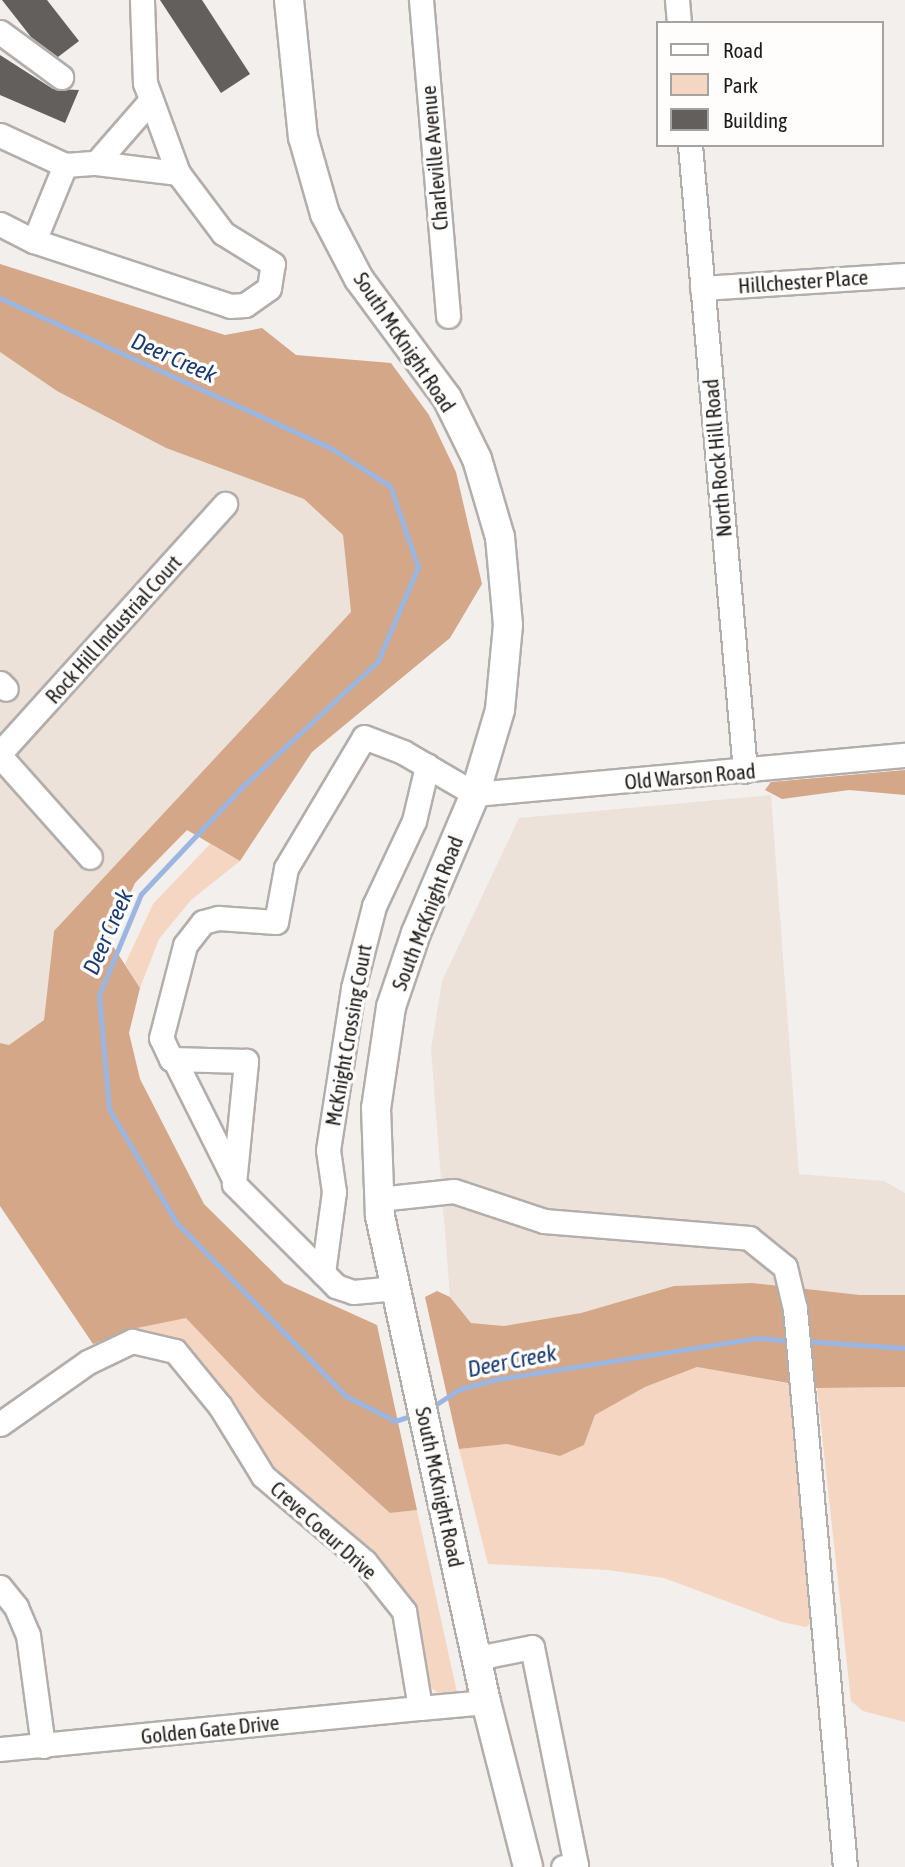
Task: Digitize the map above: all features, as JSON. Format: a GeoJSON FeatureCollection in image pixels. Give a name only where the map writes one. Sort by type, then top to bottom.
{"type":"FeatureCollection","features":[{"type":"Feature","properties":{"kind":"main road","name":"South McKnight Road"},"geometry":{"type":"LineString","coordinates":[[289,0],[303,137],[325,214],[359,279],[447,398],[477,458],[500,537],[509,625],[499,710],[475,794],[391,1007],[376,1108],[379,1199],[396,1287],[486,1702],[528,1867]]}},
{"type":"Feature","properties":{"kind":"street"},"geometry":{"type":"LineString","coordinates":[[0,224],[34,241],[230,306],[245,305],[269,288],[273,264],[223,233],[178,173],[150,101],[142,57],[142,0]]}},
{"type":"Feature","properties":{"kind":"street","name":"Charleville Avenue"},"geometry":{"type":"LineString","coordinates":[[421,0],[448,316]]}},
{"type":"Feature","properties":{"kind":"street"},"geometry":{"type":"LineString","coordinates":[[677,0],[679,21]]}},
{"type":"Feature","properties":{"kind":"street"},"geometry":{"type":"LineString","coordinates":[[0,32],[61,77]]}},
{"type":"Feature","properties":{"kind":"street"},"geometry":{"type":"LineString","coordinates":[[96,163],[150,101]]}},
{"type":"Feature","properties":{"kind":"street"},"geometry":{"type":"LineString","coordinates":[[0,135],[65,165],[96,163],[178,173]]}},
{"type":"Feature","properties":{"kind":"street","name":"North Rock Hill Road"},"geometry":{"type":"LineString","coordinates":[[690,147],[745,771]]}},
{"type":"Feature","properties":{"kind":"street"},"geometry":{"type":"LineString","coordinates":[[34,241],[65,165]]}},
{"type":"Feature","properties":{"kind":"street","name":"Hillchester Place"},"geometry":{"type":"LineString","coordinates":[[702,288],[905,275]]}},
{"type":"Feature","properties":{"kind":"street","name":"Rock Hill Industrial Court"},"geometry":{"type":"LineString","coordinates":[[90,857],[0,754],[225,505]]}},
{"type":"Feature","properties":{"kind":"street"},"geometry":{"type":"LineString","coordinates":[[396,1287],[352,1293],[335,1286],[234,1180],[161,1038],[185,945],[204,922],[218,918],[276,922],[286,868],[364,737],[427,766],[475,794]]}},
{"type":"Feature","properties":{"kind":"street","name":"Old Warson Road"},"geometry":{"type":"LineString","coordinates":[[475,794],[905,755]]}},
{"type":"Feature","properties":{"kind":"street","name":"McKnight Crossing Court"},"geometry":{"type":"LineString","coordinates":[[323,1273],[334,1192],[328,1150],[353,988],[374,906],[414,821],[427,766]]}},
{"type":"Feature","properties":{"kind":"street"},"geometry":{"type":"LineString","coordinates":[[174,1059],[246,1061],[234,1180]]}},
{"type":"Feature","properties":{"kind":"street"},"geometry":{"type":"LineString","coordinates":[[379,1199],[454,1191],[544,1221],[749,1238],[785,1267],[795,1309],[845,1867]]}},
{"type":"Feature","properties":{"kind":"street","name":"Creve Coeur Drive"},"geometry":{"type":"LineString","coordinates":[[0,1424],[88,1362],[132,1341],[175,1351],[220,1405],[263,1476],[365,1562],[404,1611],[420,1708]]}},
{"type":"Feature","properties":{"kind":"street"},"geometry":{"type":"LineString","coordinates":[[0,1587],[16,1607],[28,1635],[43,1746]]}},
{"type":"Feature","properties":{"kind":"street"},"geometry":{"type":"LineString","coordinates":[[477,1658],[532,1647],[572,1866]]}},
{"type":"Feature","properties":{"kind":"street"},"geometry":{"type":"LineString","coordinates":[[420,1708],[486,1702]]}},
{"type":"Feature","properties":{"kind":"street","name":"Golden Gate Drive"},"geometry":{"type":"LineString","coordinates":[[0,1749],[420,1708]]}},
{"type":"Feature","properties":{"kind":"shaded area"},"geometry":{"type":"Polygon","coordinates":[[[0,264],[225,335],[262,328],[296,355],[391,363],[429,415],[456,472],[482,584],[450,638],[312,752],[240,861],[187,830],[135,883],[109,940],[140,988],[129,1033],[140,1079],[204,1204],[284,1283],[377,1325],[417,1510],[390,1513],[261,1397],[186,1318],[132,1329],[93,1344],[0,1206],[0,1043],[9,1045],[44,1020],[54,931],[351,612],[343,535],[304,499],[166,448],[57,391],[0,352],[0,264]]]}},
{"type":"Feature","properties":{"kind":"shaded area"},"geometry":{"type":"Polygon","coordinates":[[[0,352],[57,391],[166,448],[304,499],[343,535],[351,613],[54,931],[44,1020],[9,1045],[0,1043],[0,352]]]}},
{"type":"Feature","properties":{"kind":"shaded area"},"geometry":{"type":"Polygon","coordinates":[[[905,770],[905,795],[849,790],[782,799],[765,790],[771,782],[905,770]]]}},
{"type":"Feature","properties":{"kind":"shaded area"},"geometry":{"type":"Polygon","coordinates":[[[771,795],[799,1174],[884,1181],[905,1193],[905,1295],[860,1295],[752,1283],[674,1286],[581,1313],[504,1326],[471,1323],[450,1297],[431,1049],[442,981],[519,818],[771,795]]]}},
{"type":"Feature","properties":{"kind":"shaded area"},"geometry":{"type":"Polygon","coordinates":[[[752,1283],[860,1295],[905,1295],[905,1387],[817,1388],[697,1367],[645,1387],[595,1415],[584,1445],[560,1456],[507,1444],[459,1449],[425,1297],[437,1291],[450,1297],[471,1323],[504,1326],[581,1313],[674,1286],[752,1283]]]}},
{"type":"Feature","properties":{"kind":"green space"},"geometry":{"type":"Polygon","coordinates":[[[210,844],[240,861],[191,900],[159,939],[140,988],[125,964],[153,904],[210,844]]]}},
{"type":"Feature","properties":{"kind":"green space"},"geometry":{"type":"Polygon","coordinates":[[[186,1317],[261,1397],[390,1513],[417,1510],[458,1697],[445,1698],[427,1685],[416,1634],[274,1479],[183,1354],[93,1344],[132,1329],[186,1317]]]}},
{"type":"Feature","properties":{"kind":"green space"},"geometry":{"type":"Polygon","coordinates":[[[697,1367],[791,1384],[814,1621],[806,1627],[782,1622],[664,1578],[608,1570],[488,1564],[459,1449],[507,1444],[560,1456],[584,1445],[595,1415],[645,1387],[697,1367]]]}},
{"type":"Feature","properties":{"kind":"green space"},"geometry":{"type":"Polygon","coordinates":[[[905,1387],[905,1722],[863,1711],[851,1701],[817,1388],[905,1387]]]}},
{"type":"Feature","properties":{"kind":"building"},"geometry":{"type":"Polygon","coordinates":[[[2,0],[47,0],[79,41],[58,57],[31,37],[2,0]]]}},
{"type":"Feature","properties":{"kind":"building"},"geometry":{"type":"Polygon","coordinates":[[[160,0],[202,0],[250,74],[221,93],[160,0]]]}},
{"type":"Feature","properties":{"kind":"building"},"geometry":{"type":"Polygon","coordinates":[[[0,55],[53,89],[79,90],[65,123],[0,95],[0,55]]]}},
{"type":"Feature","properties":{"kind":"waterway","name":"Deer Creek"},"geometry":{"type":"LineString","coordinates":[[0,298],[329,447],[390,486],[418,567],[378,661],[241,788],[141,894],[99,995],[109,1109],[176,1222],[346,1396],[395,1421],[413,1415]]}},
{"type":"Feature","properties":{"kind":"waterway","name":"Deer Creek"},"geometry":{"type":"LineString","coordinates":[[432,1407],[460,1389],[498,1379],[758,1338],[794,1341]]}},
{"type":"Feature","properties":{"kind":"waterway","name":"Deer Creek"},"geometry":{"type":"LineString","coordinates":[[803,1341],[905,1348]]}}]}
